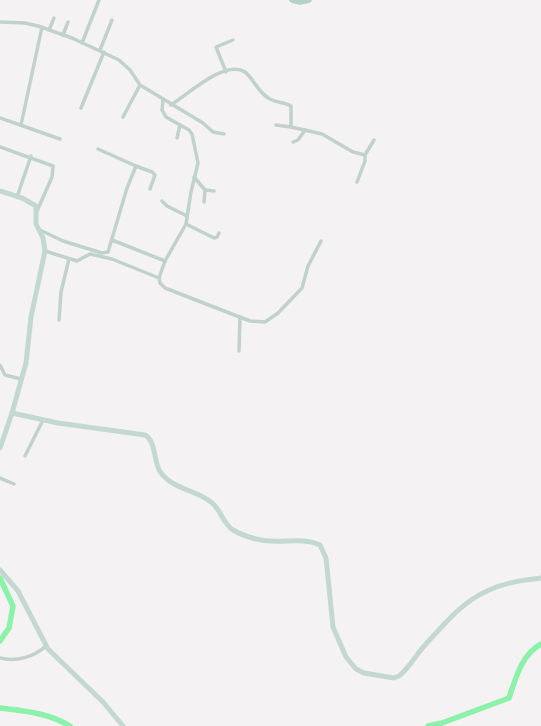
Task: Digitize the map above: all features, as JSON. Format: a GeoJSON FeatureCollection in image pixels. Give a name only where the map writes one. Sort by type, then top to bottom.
{"type":"FeatureCollection","features":[{"type":"Feature","properties":{"kind":"main road"},"geometry":{"type":"LineString","coordinates":[[292,0],[300,2],[309,0]]}},
{"type":"Feature","properties":{"kind":"street"},"geometry":{"type":"LineString","coordinates":[[82,43],[99,0]]}},
{"type":"Feature","properties":{"kind":"street"},"geometry":{"type":"LineString","coordinates":[[49,30],[54,18]]}},
{"type":"Feature","properties":{"kind":"street"},"geometry":{"type":"LineString","coordinates":[[100,50],[112,20]]}},
{"type":"Feature","properties":{"kind":"street"},"geometry":{"type":"LineString","coordinates":[[0,22],[25,23],[42,27],[100,50],[124,63],[140,85],[171,105],[199,120],[210,130],[224,134]]}},
{"type":"Feature","properties":{"kind":"street"},"geometry":{"type":"LineString","coordinates":[[63,35],[68,22]]}},
{"type":"Feature","properties":{"kind":"street"},"geometry":{"type":"LineString","coordinates":[[21,125],[42,27]]}},
{"type":"Feature","properties":{"kind":"street"},"geometry":{"type":"LineString","coordinates":[[226,72],[216,48],[218,45],[233,40]]}},
{"type":"Feature","properties":{"kind":"street"},"geometry":{"type":"LineString","coordinates":[[81,108],[104,52]]}},
{"type":"Feature","properties":{"kind":"street"},"geometry":{"type":"LineString","coordinates":[[171,105],[203,81],[237,69],[249,76],[268,98],[291,106],[291,127]]}},
{"type":"Feature","properties":{"kind":"street"},"geometry":{"type":"LineString","coordinates":[[123,117],[140,85]]}},
{"type":"Feature","properties":{"kind":"street"},"geometry":{"type":"LineString","coordinates":[[163,100],[162,112],[169,119],[190,132],[195,144],[198,163],[194,177],[186,224],[165,261],[159,278],[160,283],[164,288],[259,323],[272,319],[302,288],[308,266],[321,241]]}},
{"type":"Feature","properties":{"kind":"street"},"geometry":{"type":"LineString","coordinates":[[0,118],[60,139]]}},
{"type":"Feature","properties":{"kind":"street"},"geometry":{"type":"LineString","coordinates":[[177,138],[180,125]]}},
{"type":"Feature","properties":{"kind":"street"},"geometry":{"type":"LineString","coordinates":[[276,125],[322,134],[353,152],[365,154]]}},
{"type":"Feature","properties":{"kind":"street"},"geometry":{"type":"LineString","coordinates":[[293,142],[298,140],[305,130]]}},
{"type":"Feature","properties":{"kind":"street"},"geometry":{"type":"LineString","coordinates":[[357,182],[365,161],[365,154],[374,140]]}},
{"type":"Feature","properties":{"kind":"street"},"geometry":{"type":"LineString","coordinates":[[0,147],[51,164],[54,168],[52,178],[37,211],[36,222],[45,251],[31,317],[27,358],[12,413],[0,448]]}},
{"type":"Feature","properties":{"kind":"street"},"geometry":{"type":"LineString","coordinates":[[98,149],[152,172],[154,175],[150,189]]}},
{"type":"Feature","properties":{"kind":"street"},"geometry":{"type":"LineString","coordinates":[[17,197],[30,156]]}},
{"type":"Feature","properties":{"kind":"street"},"geometry":{"type":"LineString","coordinates":[[39,230],[63,241],[102,253],[108,252],[127,188],[136,166]]}},
{"type":"Feature","properties":{"kind":"street"},"geometry":{"type":"LineString","coordinates":[[194,177],[205,190],[214,191]]}},
{"type":"Feature","properties":{"kind":"street"},"geometry":{"type":"LineString","coordinates":[[204,202],[205,190]]}},
{"type":"Feature","properties":{"kind":"street"},"geometry":{"type":"LineString","coordinates":[[0,191],[33,203],[37,211]]}},
{"type":"Feature","properties":{"kind":"street"},"geometry":{"type":"LineString","coordinates":[[162,201],[167,206],[187,216]]}},
{"type":"Feature","properties":{"kind":"street"},"geometry":{"type":"LineString","coordinates":[[186,224],[214,238],[217,238],[219,233]]}},
{"type":"Feature","properties":{"kind":"street"},"geometry":{"type":"LineString","coordinates":[[112,240],[165,261]]}},
{"type":"Feature","properties":{"kind":"street"},"geometry":{"type":"LineString","coordinates":[[45,251],[77,261],[92,254],[112,259],[159,278]]}},
{"type":"Feature","properties":{"kind":"street"},"geometry":{"type":"LineString","coordinates":[[59,320],[62,292],[69,259]]}},
{"type":"Feature","properties":{"kind":"street"},"geometry":{"type":"LineString","coordinates":[[239,351],[240,317]]}},
{"type":"Feature","properties":{"kind":"street"},"geometry":{"type":"LineString","coordinates":[[0,365],[5,375],[21,379]]}},
{"type":"Feature","properties":{"kind":"street"},"geometry":{"type":"LineString","coordinates":[[12,413],[43,420],[144,435],[150,441],[157,468],[163,477],[172,484],[213,503],[225,522],[233,530],[266,541],[310,542],[320,545],[326,558],[334,630],[348,661],[364,673],[394,678],[399,676],[425,645],[466,603],[487,591],[524,580],[541,578]]}},
{"type":"Feature","properties":{"kind":"street"},"geometry":{"type":"LineString","coordinates":[[25,456],[31,441],[43,420]]}},
{"type":"Feature","properties":{"kind":"street"},"geometry":{"type":"LineString","coordinates":[[0,478],[14,484]]}},
{"type":"Feature","properties":{"kind":"street"},"geometry":{"type":"LineString","coordinates":[[0,570],[18,591],[46,646],[103,702],[123,726]]}},
{"type":"Feature","properties":{"kind":"street"},"geometry":{"type":"LineString","coordinates":[[0,658],[10,659],[28,657],[38,653],[46,646]]}},
{"type":"Feature","properties":{"kind":"waterway"},"geometry":{"type":"LineString","coordinates":[[0,578],[13,606],[9,628],[0,641]]}},
{"type":"Feature","properties":{"kind":"waterway"},"geometry":{"type":"LineString","coordinates":[[428,726],[442,723],[509,698],[517,675],[524,661],[529,654],[541,644]]}},
{"type":"Feature","properties":{"kind":"waterway"},"geometry":{"type":"LineString","coordinates":[[0,708],[45,715],[70,726]]}}]}
